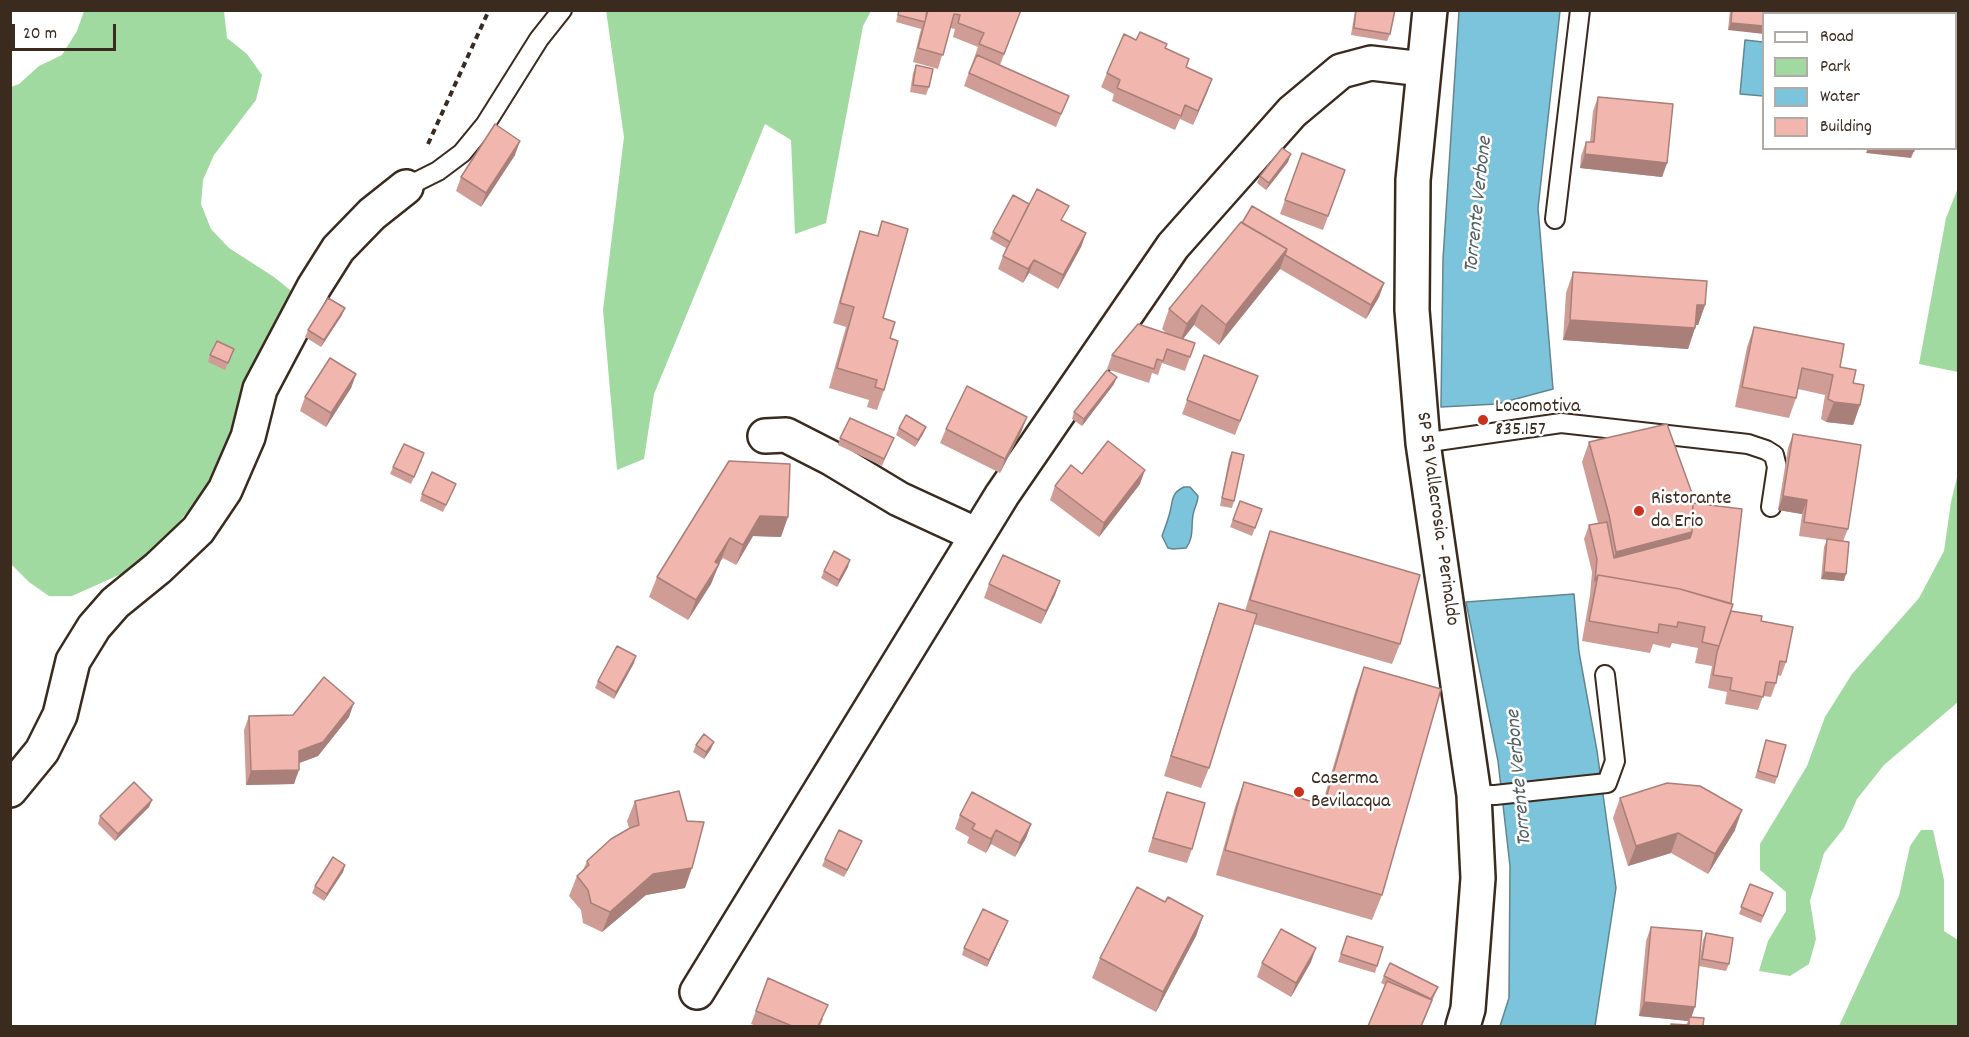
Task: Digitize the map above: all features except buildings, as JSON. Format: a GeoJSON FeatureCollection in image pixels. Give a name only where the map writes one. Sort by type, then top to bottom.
{"type":"FeatureCollection","features":[{"type":"Feature","properties":{"kind":"street","name":"SP 59 Vallecrosia - Perinaldo"},"geometry":{"type":"LineString","coordinates":[[1430,10],[1413,180],[1412,310],[1424,443],[1485,795],[1468,1009],[1463,1026]]}},
{"type":"Feature","properties":{"kind":"street"},"geometry":{"type":"LineString","coordinates":[[697,992],[1002,495],[1173,246],[1292,112],[1341,71],[1371,63],[1424,69]]}},
{"type":"Feature","properties":{"kind":"street"},"geometry":{"type":"LineString","coordinates":[[10,790],[42,751],[56,724],[73,661],[94,627],[115,603],[158,568],[198,530],[225,490],[248,437],[260,389],[314,287],[338,249],[372,214],[406,187]]}},
{"type":"Feature","properties":{"kind":"street"},"geometry":{"type":"LineString","coordinates":[[765,436],[786,435],[831,458],[899,499],[977,535]]}},
{"type":"Feature","properties":{"kind":"lane"},"geometry":{"type":"LineString","coordinates":[[406,187],[438,171],[462,153],[485,124],[539,39],[562,10]]}},
{"type":"Feature","properties":{"kind":"lane"},"geometry":{"type":"LineString","coordinates":[[1555,219],[1580,10]]}},
{"type":"Feature","properties":{"kind":"lane"},"geometry":{"type":"LineString","coordinates":[[1424,443],[1561,423],[1748,444],[1774,455],[1777,467],[1771,507]]}},
{"type":"Feature","properties":{"kind":"lane"},"geometry":{"type":"LineString","coordinates":[[1485,795],[1607,783],[1615,761],[1605,675]]}},
{"type":"Feature","properties":{"kind":"path"},"geometry":{"type":"LineString","coordinates":[[406,187],[435,130],[489,10]]}},
{"type":"Feature","properties":{"kind":"green space"},"geometry":{"type":"Polygon","coordinates":[[[606,10],[871,11],[863,26],[826,223],[795,234],[791,140],[765,124],[654,394],[644,459],[617,470],[603,310],[624,137],[606,10]]]}},
{"type":"Feature","properties":{"kind":"green space"},"geometry":{"type":"Polygon","coordinates":[[[84,11],[224,11],[227,38],[247,54],[262,75],[256,100],[214,155],[203,180],[201,204],[211,229],[229,248],[274,277],[295,294],[215,479],[178,523],[130,570],[72,596],[49,596],[29,582],[11,564],[11,87],[19,84],[39,66],[62,55],[77,31],[84,11]]]}},
{"type":"Feature","properties":{"kind":"green space"},"geometry":{"type":"Polygon","coordinates":[[[1958,188],[1958,372],[1919,364],[1946,218],[1958,188]]]}},
{"type":"Feature","properties":{"kind":"green space"},"geometry":{"type":"Polygon","coordinates":[[[1958,473],[1958,702],[1884,765],[1857,799],[1844,828],[1824,853],[1810,901],[1816,939],[1809,964],[1790,976],[1759,971],[1768,941],[1786,911],[1786,892],[1760,870],[1760,844],[1807,766],[1825,717],[1852,674],[1919,598],[1944,551],[1958,473]]]}},
{"type":"Feature","properties":{"kind":"green space"},"geometry":{"type":"Polygon","coordinates":[[[1921,830],[1933,830],[1944,880],[1944,931],[1958,940],[1958,1026],[1839,1026],[1899,896],[1910,846],[1921,830]]]}},
{"type":"Feature","properties":{"kind":"water","name":"Torrente Verbone"},"geometry":{"type":"Polygon","coordinates":[[[1459,11],[1560,11],[1538,208],[1553,389],[1497,404],[1441,407],[1443,259],[1459,11]]]}},
{"type":"Feature","properties":{"kind":"water"},"geometry":{"type":"Polygon","coordinates":[[[1745,40],[1762,42],[1762,96],[1740,94],[1745,40]]]}},
{"type":"Feature","properties":{"kind":"water"},"geometry":{"type":"Polygon","coordinates":[[[1184,487],[1190,487],[1198,496],[1190,540],[1186,548],[1168,548],[1162,536],[1173,497],[1184,487]]]}},
{"type":"Feature","properties":{"kind":"water","name":"Torrente Verbone"},"geometry":{"type":"Polygon","coordinates":[[[1574,594],[1579,652],[1597,751],[1616,888],[1595,1026],[1500,1026],[1509,998],[1510,866],[1498,761],[1466,602],[1574,594]]]}},
{"type":"Feature","properties":{"kind":"place","name":"Locomotiva 835.157"},"geometry":{"type":"Point","coordinates":[1483,420]}},
{"type":"Feature","properties":{"kind":"place","name":"Ristorante da Erio"},"geometry":{"type":"Point","coordinates":[1639,511]}},
{"type":"Feature","properties":{"kind":"place","name":"Caserma Bevilacqua"},"geometry":{"type":"Point","coordinates":[1299,792]}}]}
